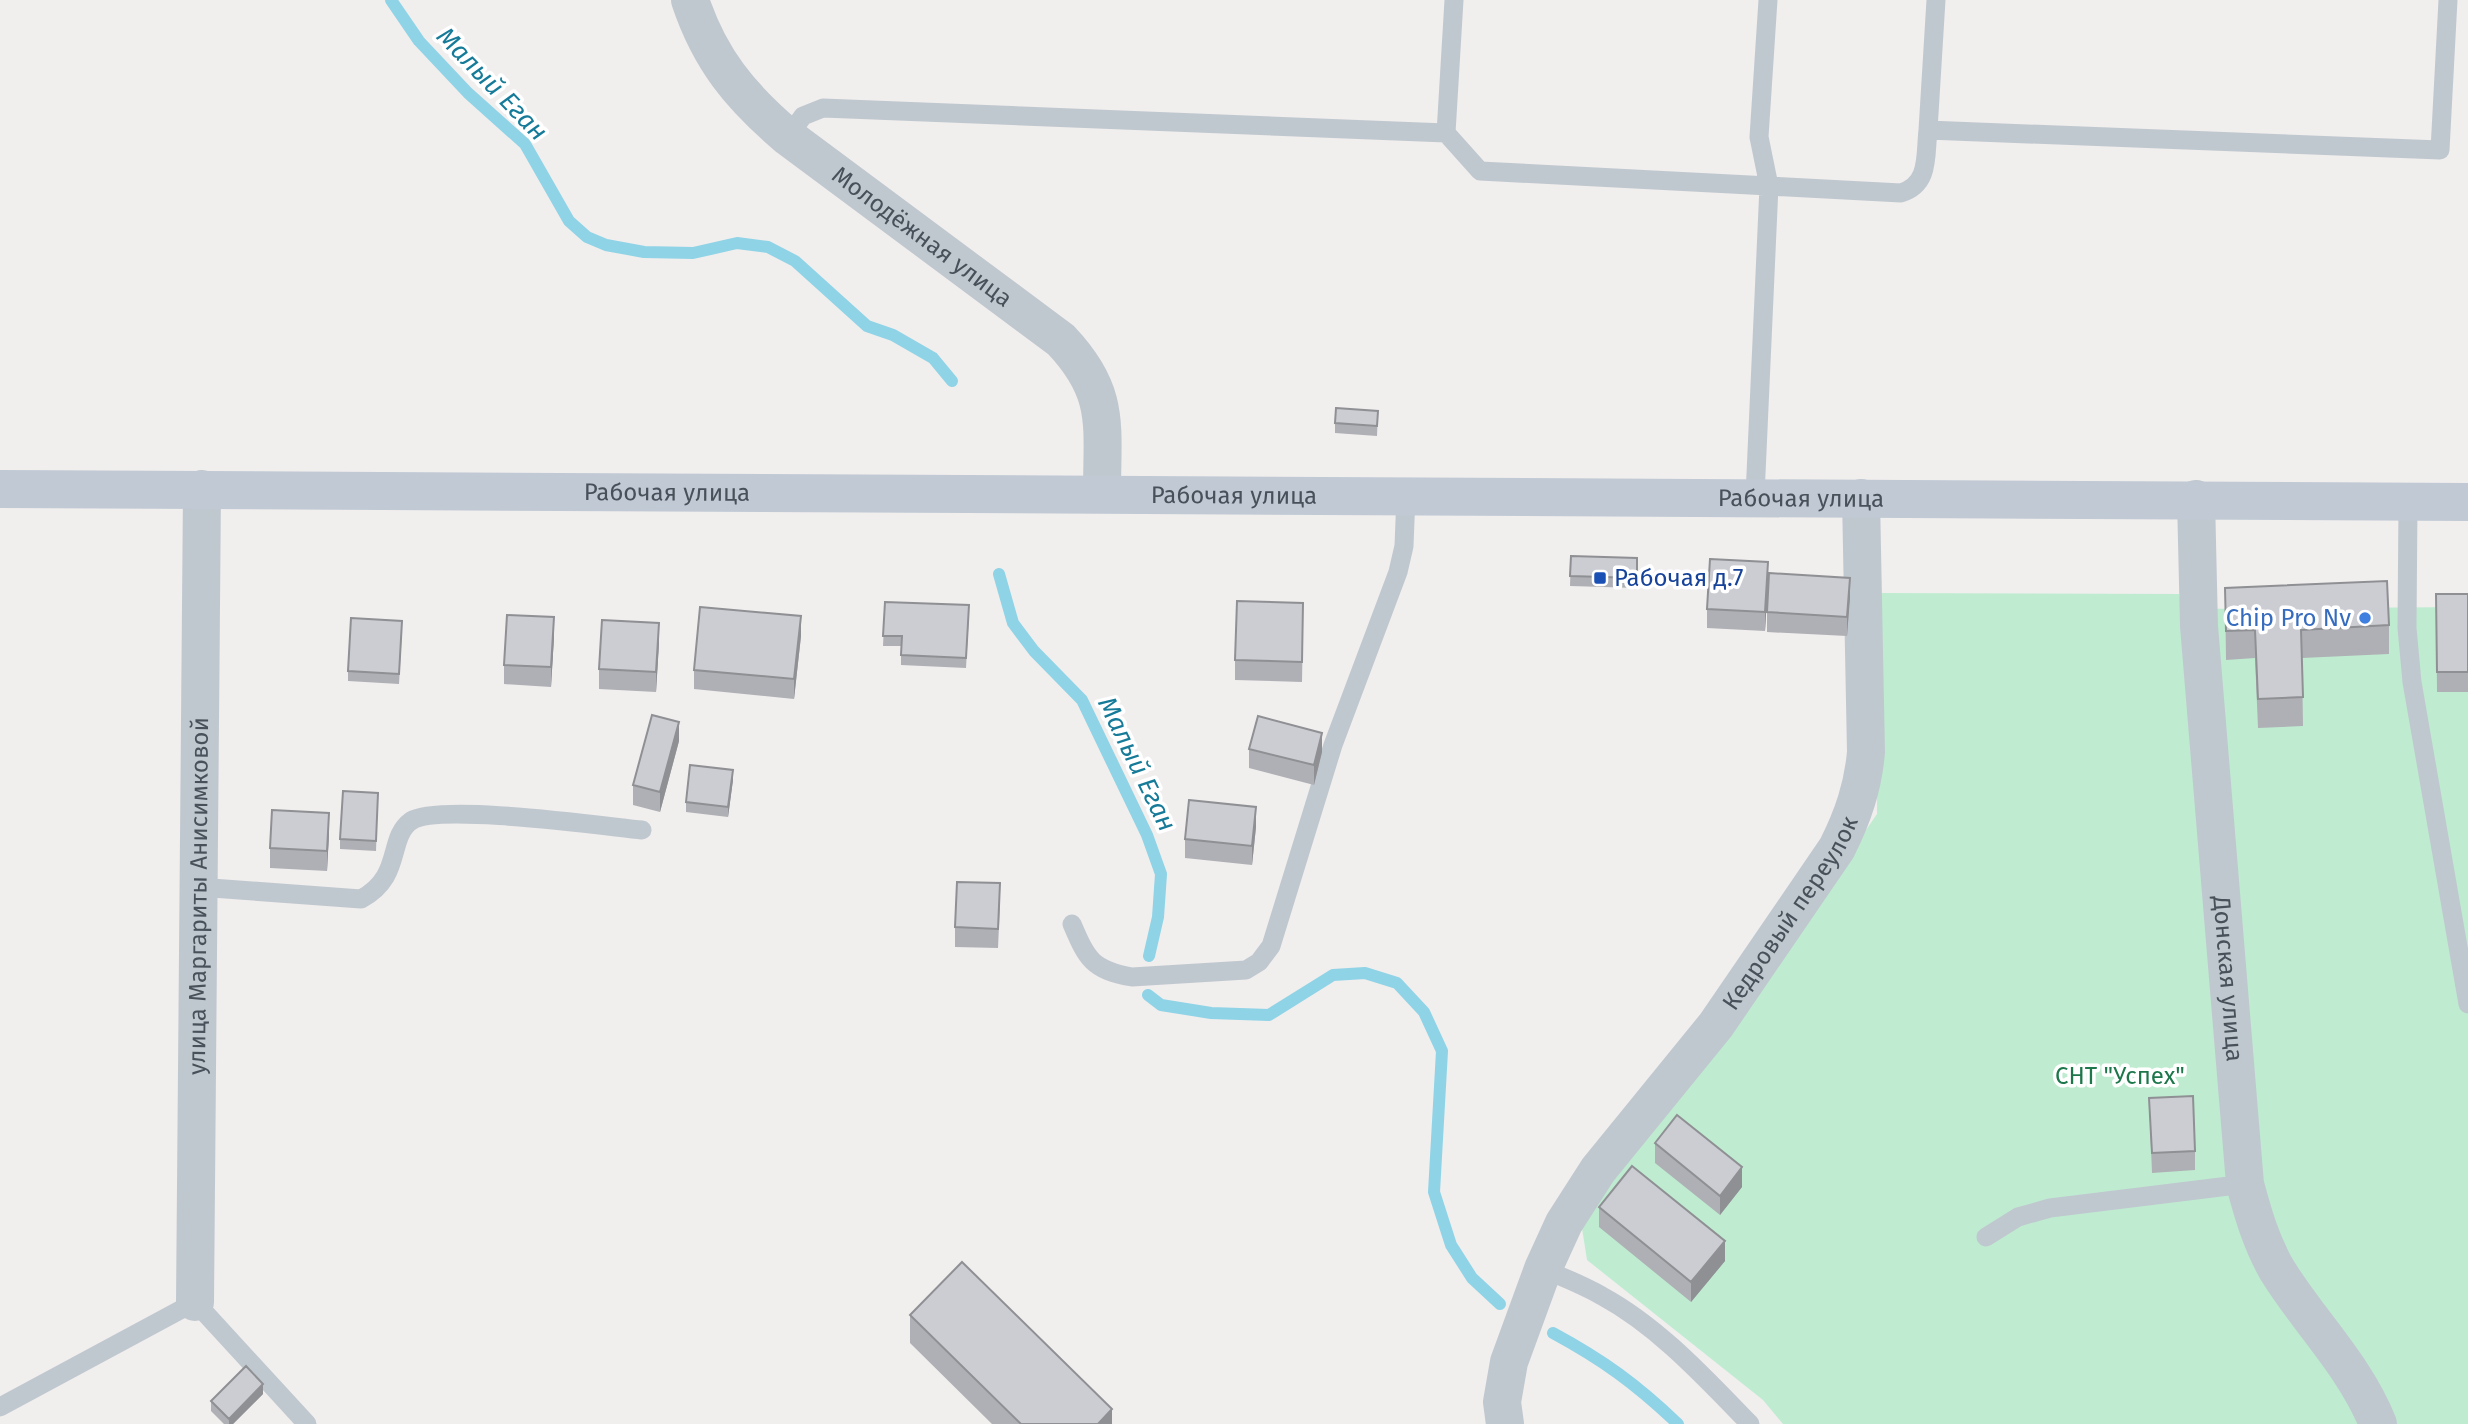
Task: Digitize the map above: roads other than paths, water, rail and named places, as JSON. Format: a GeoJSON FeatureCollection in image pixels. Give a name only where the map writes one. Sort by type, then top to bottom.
{"type":"FeatureCollection","features":[{"type":"Feature","properties":{"kind":"street","name":"Молодёжная улица"},"geometry":{"type":"LineString","coordinates":[[690,0],[697,20],[729,80],[788,137],[1061,340],[1082,363],[1094,382],[1101,409],[1102,493]]}},
{"type":"Feature","properties":{"kind":"street","name":"Рабочая улица"},"geometry":{"type":"LineString","coordinates":[[0,489],[1755,496],[2468,502]]}},
{"type":"Feature","properties":{"kind":"street","name":"улица Маргариты Анисимковой"},"geometry":{"type":"LineString","coordinates":[[195,1302],[202,489]]}},
{"type":"Feature","properties":{"kind":"street","name":"Кедровый переулок"},"geometry":{"type":"LineString","coordinates":[[1505,1424],[1503,1402],[1509,1363],[1543,1269],[1564,1223],[1598,1170],[1716,1025],[1837,848],[1852,817],[1863,781],[1866,752],[1861,498]]}},
{"type":"Feature","properties":{"kind":"street","name":"Донская улица"},"geometry":{"type":"LineString","coordinates":[[2196,499],[2199,626],[2245,1184],[2257,1230],[2278,1270],[2350,1372],[2378,1424]]}},
{"type":"Feature","properties":{"kind":"lane"},"geometry":{"type":"LineString","coordinates":[[1454,0],[1446,133],[1480,171],[1901,193],[1915,189],[1923,176],[1936,0]]}},
{"type":"Feature","properties":{"kind":"lane"},"geometry":{"type":"LineString","coordinates":[[1755,496],[1769,186],[1759,137],[1768,0]]}},
{"type":"Feature","properties":{"kind":"lane"},"geometry":{"type":"LineString","coordinates":[[1928,130],[2440,150],[2448,0]]}},
{"type":"Feature","properties":{"kind":"lane"},"geometry":{"type":"LineString","coordinates":[[788,137],[803,116],[823,108],[1446,133]]}},
{"type":"Feature","properties":{"kind":"lane"},"geometry":{"type":"LineString","coordinates":[[1072,924],[1086,957],[1096,966],[1113,974],[1132,977],[1246,970],[1259,962],[1271,946],[1333,745],[1387,607],[1404,545],[1406,495]]}},
{"type":"Feature","properties":{"kind":"lane"},"geometry":{"type":"LineString","coordinates":[[2408,503],[2407,628],[2412,682],[2468,1004]]}},
{"type":"Feature","properties":{"kind":"lane"},"geometry":{"type":"LineString","coordinates":[[198,887],[360,899],[376,891],[387,878],[402,832],[411,821],[425,816],[482,816],[642,830]]}},
{"type":"Feature","properties":{"kind":"lane"},"geometry":{"type":"LineString","coordinates":[[1986,1237],[2018,1217],[2050,1208],[2245,1184]]}},
{"type":"Feature","properties":{"kind":"lane"},"geometry":{"type":"LineString","coordinates":[[1543,1269],[1605,1297],[1648,1326],[1700,1373],[1750,1424]]}},
{"type":"Feature","properties":{"kind":"lane"},"geometry":{"type":"LineString","coordinates":[[0,1407],[195,1302],[307,1424]]}},
{"type":"Feature","properties":{"kind":"waterway","name":"Малый Еган"},"geometry":{"type":"LineString","coordinates":[[391,0],[419,41],[468,93],[525,144],[569,221],[587,237],[606,245],[644,252],[693,253],[737,243],[768,247],[795,261],[867,326],[893,335],[933,358],[952,381]]}},
{"type":"Feature","properties":{"kind":"waterway","name":"Малый Еган"},"geometry":{"type":"LineString","coordinates":[[999,574],[1013,623],[1034,651],[1082,700],[1147,835],[1161,874],[1158,917],[1149,956]]}},
{"type":"Feature","properties":{"kind":"waterway","name":"Малый Еган"},"geometry":{"type":"LineString","coordinates":[[1148,995],[1161,1005],[1211,1013],[1269,1015],[1333,975],[1365,973],[1397,983],[1424,1012],[1442,1051],[1434,1192],[1451,1245],[1472,1278],[1500,1304]]}},
{"type":"Feature","properties":{"kind":"waterway","name":"Малый Еган"},"geometry":{"type":"LineString","coordinates":[[1553,1333],[1618,1374],[1678,1424]]}},
{"type":"Feature","properties":{"kind":"place","name":"Рабочая д.7"},"geometry":{"type":"Point","coordinates":[1600,578]}},
{"type":"Feature","properties":{"kind":"place","name":"Chip Pro Nv"},"geometry":{"type":"Point","coordinates":[2365,618]}},
{"type":"Feature","properties":{"kind":"park label","name":"СНТ \"Успех\""},"geometry":{"type":"Point","coordinates":[2120,1076]}}]}
